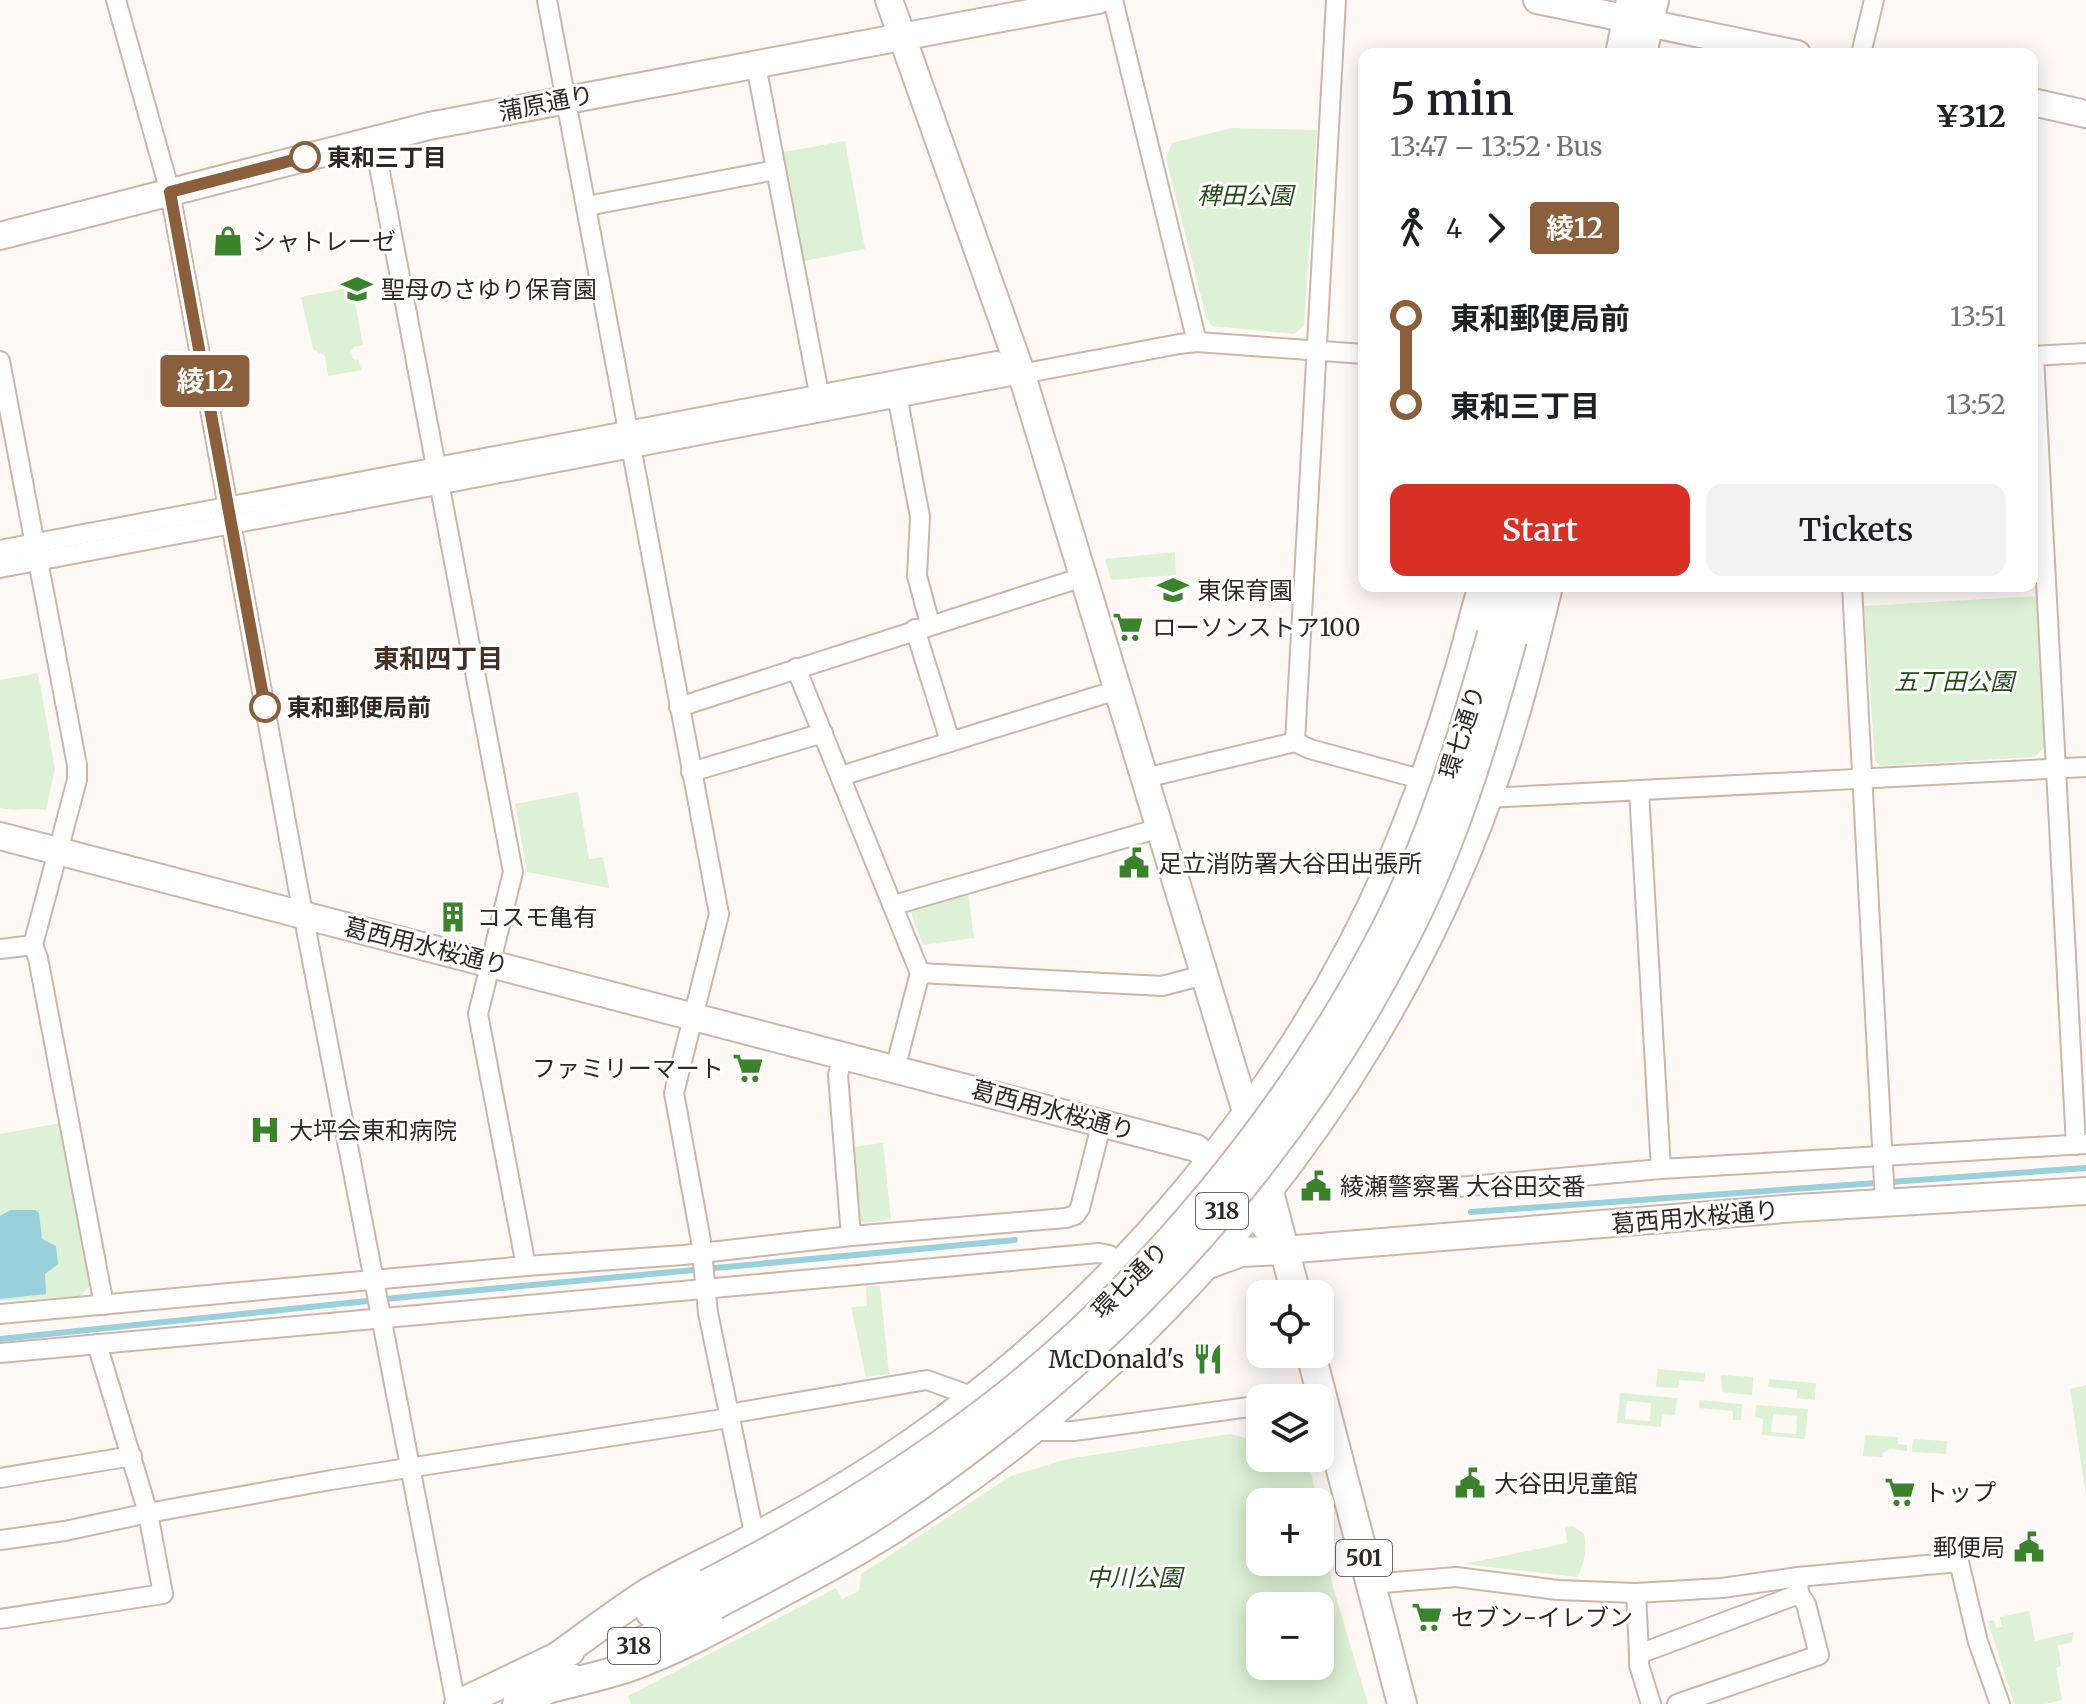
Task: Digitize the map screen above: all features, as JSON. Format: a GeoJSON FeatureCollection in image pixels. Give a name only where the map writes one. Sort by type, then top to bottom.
{"type":"FeatureCollection","features":[{"type":"Feature","properties":{"kind":"main road"},"geometry":{"type":"LineString","coordinates":[[1623,48],[1640,11]]}},
{"type":"Feature","properties":{"kind":"main road"},"geometry":{"type":"LineString","coordinates":[[1640,11],[1642,48]]}},
{"type":"Feature","properties":{"kind":"main road","name":"318"},"geometry":{"type":"LineString","coordinates":[[556,1658],[647,1594],[755,1538],[866,1473],[974,1397],[1051,1331],[1120,1264],[1212,1161],[1247,1115],[1327,989],[1390,866],[1424,780],[1481,592]]}},
{"type":"Feature","properties":{"kind":"main road","name":"環七通り"},"geometry":{"type":"LineString","coordinates":[[457,1704],[556,1658],[826,1545],[883,1510],[988,1436],[1046,1390],[1117,1325],[1202,1236],[1311,1094],[1405,937],[1472,774],[1502,637],[1503,592]]}},
{"type":"Feature","properties":{"kind":"main road","name":"環七通り"},"geometry":{"type":"LineString","coordinates":[[1502,637],[1523,592]]}},
{"type":"Feature","properties":{"kind":"main road","name":"318"},"geometry":{"type":"LineString","coordinates":[[554,1687],[605,1675],[672,1649],[838,1563],[924,1511],[1033,1431],[1127,1347],[1204,1266],[1260,1200],[1330,1105],[1390,1006],[1449,891],[1488,798],[1517,711],[1547,592]]}},
{"type":"Feature","properties":{"kind":"main road"},"geometry":{"type":"LineString","coordinates":[[1247,1115],[1260,1200],[1284,1250],[1292,1280]]}},
{"type":"Feature","properties":{"kind":"main road"},"geometry":{"type":"LineString","coordinates":[[1204,1266],[1217,1258],[1241,1252],[1284,1250]]}},
{"type":"Feature","properties":{"kind":"main road","name":"501"},"geometry":{"type":"LineString","coordinates":[[1334,1451],[1402,1704]]}},
{"type":"Feature","properties":{"kind":"main road","name":"環七通り"},"geometry":{"type":"LineString","coordinates":[[517,1704],[554,1687],[711,1594]]}},
{"type":"Feature","properties":{"kind":"street"},"geometry":{"type":"LineString","coordinates":[[116,0],[170,192],[373,1281],[457,1704]]}},
{"type":"Feature","properties":{"kind":"street"},"geometry":{"type":"LineString","coordinates":[[547,0],[719,914],[674,1093],[703,1252],[705,1290],[755,1538]]}},
{"type":"Feature","properties":{"kind":"street"},"geometry":{"type":"LineString","coordinates":[[889,0],[1021,372],[1247,1115]]}},
{"type":"Feature","properties":{"kind":"street","name":"蒲原通り"},"geometry":{"type":"LineString","coordinates":[[0,236],[429,126],[1098,0]]}},
{"type":"Feature","properties":{"kind":"street"},"geometry":{"type":"LineString","coordinates":[[1113,0],[1197,342]]}},
{"type":"Feature","properties":{"kind":"street"},"geometry":{"type":"LineString","coordinates":[[1295,742],[1336,0]]}},
{"type":"Feature","properties":{"kind":"street"},"geometry":{"type":"LineString","coordinates":[[1537,0],[1640,11],[1775,48]]}},
{"type":"Feature","properties":{"kind":"street"},"geometry":{"type":"LineString","coordinates":[[1862,48],[1874,0]]}},
{"type":"Feature","properties":{"kind":"street"},"geometry":{"type":"LineString","coordinates":[[756,65],[821,402]]}},
{"type":"Feature","properties":{"kind":"street"},"geometry":{"type":"LineString","coordinates":[[2038,103],[2086,114]]}},
{"type":"Feature","properties":{"kind":"street"},"geometry":{"type":"LineString","coordinates":[[374,140],[513,872],[478,1014],[526,1266]]}},
{"type":"Feature","properties":{"kind":"street"},"geometry":{"type":"LineString","coordinates":[[587,206],[776,170]]}},
{"type":"Feature","properties":{"kind":"street"},"geometry":{"type":"LineString","coordinates":[[821,402],[897,395],[1197,342],[1358,354]]}},
{"type":"Feature","properties":{"kind":"street"},"geometry":{"type":"LineString","coordinates":[[2038,356],[2086,353]]}},
{"type":"Feature","properties":{"kind":"street"},"geometry":{"type":"LineString","coordinates":[[0,361],[77,765],[77,780],[33,945],[104,1305]]}},
{"type":"Feature","properties":{"kind":"street"},"geometry":{"type":"LineString","coordinates":[[0,568],[36,552],[821,402],[996,361],[1021,372]]}},
{"type":"Feature","properties":{"kind":"street"},"geometry":{"type":"LineString","coordinates":[[897,395],[920,517],[917,576],[923,627],[950,741]]}},
{"type":"Feature","properties":{"kind":"street"},"geometry":{"type":"LineString","coordinates":[[1458,1187],[1661,1169],[1885,1159],[2081,1144],[2038,446]]}},
{"type":"Feature","properties":{"kind":"street"},"geometry":{"type":"LineString","coordinates":[[0,550],[36,552]]}},
{"type":"Feature","properties":{"kind":"street"},"geometry":{"type":"LineString","coordinates":[[679,707],[1083,577]]}},
{"type":"Feature","properties":{"kind":"street"},"geometry":{"type":"LineString","coordinates":[[1852,592],[1885,1196]]}},
{"type":"Feature","properties":{"kind":"street"},"geometry":{"type":"LineString","coordinates":[[796,668],[920,973],[895,1069]]}},
{"type":"Feature","properties":{"kind":"street"},"geometry":{"type":"LineString","coordinates":[[841,776],[1117,690]]}},
{"type":"Feature","properties":{"kind":"street"},"geometry":{"type":"LineString","coordinates":[[691,772],[823,733]]}},
{"type":"Feature","properties":{"kind":"street"},"geometry":{"type":"LineString","coordinates":[[1145,778],[1295,742],[1310,749],[1424,780]]}},
{"type":"Feature","properties":{"kind":"street"},"geometry":{"type":"LineString","coordinates":[[1488,798],[2086,767]]}},
{"type":"Feature","properties":{"kind":"street"},"geometry":{"type":"LineString","coordinates":[[1639,791],[1661,1169]]}},
{"type":"Feature","properties":{"kind":"street"},"geometry":{"type":"LineString","coordinates":[[894,905],[1160,828]]}},
{"type":"Feature","properties":{"kind":"street","name":"葛西用水桜通り"},"geometry":{"type":"LineString","coordinates":[[0,836],[1196,1148],[1260,1200]]}},
{"type":"Feature","properties":{"kind":"street"},"geometry":{"type":"LineString","coordinates":[[0,949],[33,945]]}},
{"type":"Feature","properties":{"kind":"street"},"geometry":{"type":"LineString","coordinates":[[920,973],[1162,986],[1204,975]]}},
{"type":"Feature","properties":{"kind":"street"},"geometry":{"type":"LineString","coordinates":[[843,1055],[838,1075],[851,1236]]}},
{"type":"Feature","properties":{"kind":"street"},"geometry":{"type":"LineString","coordinates":[[0,1314],[1066,1218],[1075,1215],[1088,1182],[1102,1122]]}},
{"type":"Feature","properties":{"kind":"street","name":"葛西用水桜通り"},"geometry":{"type":"LineString","coordinates":[[1284,1250],[1885,1196],[2086,1191]]}},
{"type":"Feature","properties":{"kind":"street"},"geometry":{"type":"LineString","coordinates":[[0,1353],[381,1321],[1099,1253],[1109,1255],[1120,1264]]}},
{"type":"Feature","properties":{"kind":"street"},"geometry":{"type":"LineString","coordinates":[[0,1619],[163,1594],[148,1513],[97,1344]]}},
{"type":"Feature","properties":{"kind":"street"},"geometry":{"type":"LineString","coordinates":[[0,1540],[927,1380],[974,1397]]}},
{"type":"Feature","properties":{"kind":"street"},"geometry":{"type":"LineString","coordinates":[[1033,1431],[1074,1431],[1246,1407]]}},
{"type":"Feature","properties":{"kind":"street"},"geometry":{"type":"LineString","coordinates":[[0,1478],[132,1456]]}},
{"type":"Feature","properties":{"kind":"street"},"geometry":{"type":"LineString","coordinates":[[1371,1584],[1456,1577],[1558,1590],[1636,1593],[1798,1585],[1959,1562],[1980,1650],[2000,1704]]}},
{"type":"Feature","properties":{"kind":"street"},"geometry":{"type":"LineString","coordinates":[[1639,1654],[1798,1585]]}},
{"type":"Feature","properties":{"kind":"street"},"geometry":{"type":"LineString","coordinates":[[1677,1704],[1819,1655],[1798,1585]]}},
{"type":"Feature","properties":{"kind":"street"},"geometry":{"type":"LineString","coordinates":[[1636,1593],[1639,1665],[1651,1704]]}},
{"type":"Feature","properties":{"kind":"green space","name":"稗田公園"},"geometry":{"type":"Polygon","coordinates":[[[1231,128],[1317,130],[1304,326],[1294,334],[1212,326],[1206,317],[1166,158],[1172,143],[1231,128]]]}},
{"type":"Feature","properties":{"kind":"green space"},"geometry":{"type":"Polygon","coordinates":[[[845,141],[865,249],[804,261],[784,152],[845,141]]]}},
{"type":"Feature","properties":{"kind":"green space"},"geometry":{"type":"Polygon","coordinates":[[[352,287],[363,345],[351,351],[353,359],[359,360],[361,370],[328,376],[325,356],[313,349],[301,297],[352,287]]]}},
{"type":"Feature","properties":{"kind":"green space"},"geometry":{"type":"Polygon","coordinates":[[[1175,552],[1176,575],[1111,580],[1105,559],[1175,552]]]}},
{"type":"Feature","properties":{"kind":"green space","name":"五丁田公園"},"geometry":{"type":"Polygon","coordinates":[[[2038,596],[2044,747],[2035,757],[1881,766],[1875,761],[1864,606],[2038,596]]]}},
{"type":"Feature","properties":{"kind":"green space"},"geometry":{"type":"Polygon","coordinates":[[[38,673],[55,769],[46,810],[0,808],[0,680],[38,673]]]}},
{"type":"Feature","properties":{"kind":"green space"},"geometry":{"type":"Polygon","coordinates":[[[578,792],[589,859],[603,857],[609,888],[527,872],[515,804],[578,792]]]}},
{"type":"Feature","properties":{"kind":"green space"},"geometry":{"type":"Polygon","coordinates":[[[968,891],[974,938],[923,945],[910,910],[968,891]]]}},
{"type":"Feature","properties":{"kind":"green space"},"geometry":{"type":"Polygon","coordinates":[[[60,1123],[90,1286],[80,1296],[0,1301],[0,1134],[60,1123]]]}},
{"type":"Feature","properties":{"kind":"green space"},"geometry":{"type":"Polygon","coordinates":[[[883,1143],[891,1219],[865,1223],[860,1220],[853,1147],[883,1143]]]}},
{"type":"Feature","properties":{"kind":"green space"},"geometry":{"type":"Polygon","coordinates":[[[866,1286],[880,1286],[889,1374],[866,1377],[851,1307],[867,1306],[866,1286]]]}},
{"type":"Feature","properties":{"kind":"green space"},"geometry":{"type":"Polygon","coordinates":[[[1658,1369],[1705,1373],[1704,1382],[1679,1380],[1678,1388],[1656,1387],[1658,1369]]]}},
{"type":"Feature","properties":{"kind":"green space"},"geometry":{"type":"Polygon","coordinates":[[[1721,1375],[1753,1377],[1752,1395],[1722,1392],[1721,1375]]]}},
{"type":"Feature","properties":{"kind":"green space"},"geometry":{"type":"Polygon","coordinates":[[[1769,1379],[1816,1383],[1815,1400],[1797,1398],[1797,1390],[1768,1387],[1769,1379]]]}},
{"type":"Feature","properties":{"kind":"green space"},"geometry":{"type":"Polygon","coordinates":[[[2086,1385],[2086,1496],[2070,1389],[2086,1385]]]}},
{"type":"Feature","properties":{"kind":"green space"},"geometry":{"type":"Polygon","coordinates":[[[1620,1393],[1677,1398],[1675,1415],[1662,1414],[1661,1427],[1617,1423],[1620,1393]],[[1627,1401],[1625,1419],[1650,1421],[1651,1403],[1627,1401]]]}},
{"type":"Feature","properties":{"kind":"green space"},"geometry":{"type":"Polygon","coordinates":[[[1699,1400],[1742,1404],[1741,1420],[1733,1420],[1733,1411],[1699,1408],[1699,1400]]]}},
{"type":"Feature","properties":{"kind":"green space"},"geometry":{"type":"Polygon","coordinates":[[[1756,1405],[1808,1409],[1805,1439],[1762,1435],[1763,1419],[1755,1417],[1756,1405]],[[1773,1414],[1771,1432],[1796,1434],[1797,1416],[1773,1414]]]}},
{"type":"Feature","properties":{"kind":"green space","name":"中川公園"},"geometry":{"type":"Polygon","coordinates":[[[1230,1434],[1246,1438],[1246,1472],[1309,1472],[1314,1488],[1246,1488],[1246,1576],[1331,1576],[1368,1704],[631,1704],[628,1696],[836,1588],[842,1599],[859,1591],[861,1574],[1011,1476],[1067,1459],[1230,1434]]]}},
{"type":"Feature","properties":{"kind":"green space"},"geometry":{"type":"Polygon","coordinates":[[[1865,1435],[1898,1437],[1898,1444],[1907,1445],[1907,1451],[1890,1449],[1882,1457],[1863,1456],[1865,1435]]]}},
{"type":"Feature","properties":{"kind":"green space"},"geometry":{"type":"Polygon","coordinates":[[[1913,1439],[1947,1441],[1946,1454],[1912,1452],[1913,1439]]]}},
{"type":"Feature","properties":{"kind":"green space"},"geometry":{"type":"Polygon","coordinates":[[[1573,1526],[1584,1534],[1585,1540],[1585,1556],[1577,1577],[1464,1564],[1567,1543],[1565,1528],[1573,1526]]]}},
{"type":"Feature","properties":{"kind":"green space"},"geometry":{"type":"Polygon","coordinates":[[[2029,1611],[2035,1641],[2074,1632],[2072,1642],[2058,1645],[2061,1666],[2056,1668],[2062,1700],[2045,1704],[2014,1704],[1988,1621],[1994,1620],[1996,1628],[2002,1627],[2000,1617],[2029,1611]]]}},
{"type":"Feature","properties":{"kind":"water"},"geometry":{"type":"Polygon","coordinates":[[[10,1210],[35,1210],[39,1213],[42,1239],[56,1246],[58,1264],[45,1274],[46,1294],[0,1299],[0,1216],[10,1210]]]}},
{"type":"Feature","properties":{"kind":"waterway"},"geometry":{"type":"LineString","coordinates":[[1471,1212],[2086,1168]]}},
{"type":"Feature","properties":{"kind":"waterway"},"geometry":{"type":"LineString","coordinates":[[0,1339],[415,1296],[1015,1240]]}},
{"type":"Feature","properties":{"kind":"bus line","name":"綾12"},"geometry":{"type":"LineString","coordinates":[[265,707],[170,192],[305,157]]}},
{"type":"Feature","properties":{"kind":"place","name":"東和三丁目"},"geometry":{"type":"Point","coordinates":[305,157]}},
{"type":"Feature","properties":{"kind":"place","name":"シャトレーゼ"},"geometry":{"type":"Point","coordinates":[228,241]}},
{"type":"Feature","properties":{"kind":"place","name":"聖母のさゆり保育園"},"geometry":{"type":"Point","coordinates":[357,289]}},
{"type":"Feature","properties":{"kind":"place","name":"東保育園"},"geometry":{"type":"Point","coordinates":[1173,590]}},
{"type":"Feature","properties":{"kind":"place","name":"ローソンストア100"},"geometry":{"type":"Point","coordinates":[1128,627]}},
{"type":"Feature","properties":{"kind":"place","name":"東和郵便局前"},"geometry":{"type":"Point","coordinates":[265,707]}},
{"type":"Feature","properties":{"kind":"place","name":"足立消防署大谷田出張所"},"geometry":{"type":"Point","coordinates":[1134,863]}},
{"type":"Feature","properties":{"kind":"place","name":"コスモ亀有"},"geometry":{"type":"Point","coordinates":[453,917]}},
{"type":"Feature","properties":{"kind":"place","name":"ファミリーマート"},"geometry":{"type":"Point","coordinates":[748,1068]}},
{"type":"Feature","properties":{"kind":"place","name":"大坪会東和病院"},"geometry":{"type":"Point","coordinates":[265,1130]}},
{"type":"Feature","properties":{"kind":"place","name":"綾瀬警察署 大谷田交番"},"geometry":{"type":"Point","coordinates":[1316,1186]}},
{"type":"Feature","properties":{"kind":"place","name":"McDonald's"},"geometry":{"type":"Point","coordinates":[1208,1359]}},
{"type":"Feature","properties":{"kind":"place","name":"大谷田児童館"},"geometry":{"type":"Point","coordinates":[1470,1483]}},
{"type":"Feature","properties":{"kind":"place","name":"トップ"},"geometry":{"type":"Point","coordinates":[1900,1492]}},
{"type":"Feature","properties":{"kind":"place","name":"郵便局"},"geometry":{"type":"Point","coordinates":[2029,1547]}},
{"type":"Feature","properties":{"kind":"place","name":"セブン-イレブン"},"geometry":{"type":"Point","coordinates":[1427,1617]}},
{"type":"Feature","properties":{"kind":"district","name":"東和四丁目"},"geometry":{"type":"Point","coordinates":[438,658]}}]}
